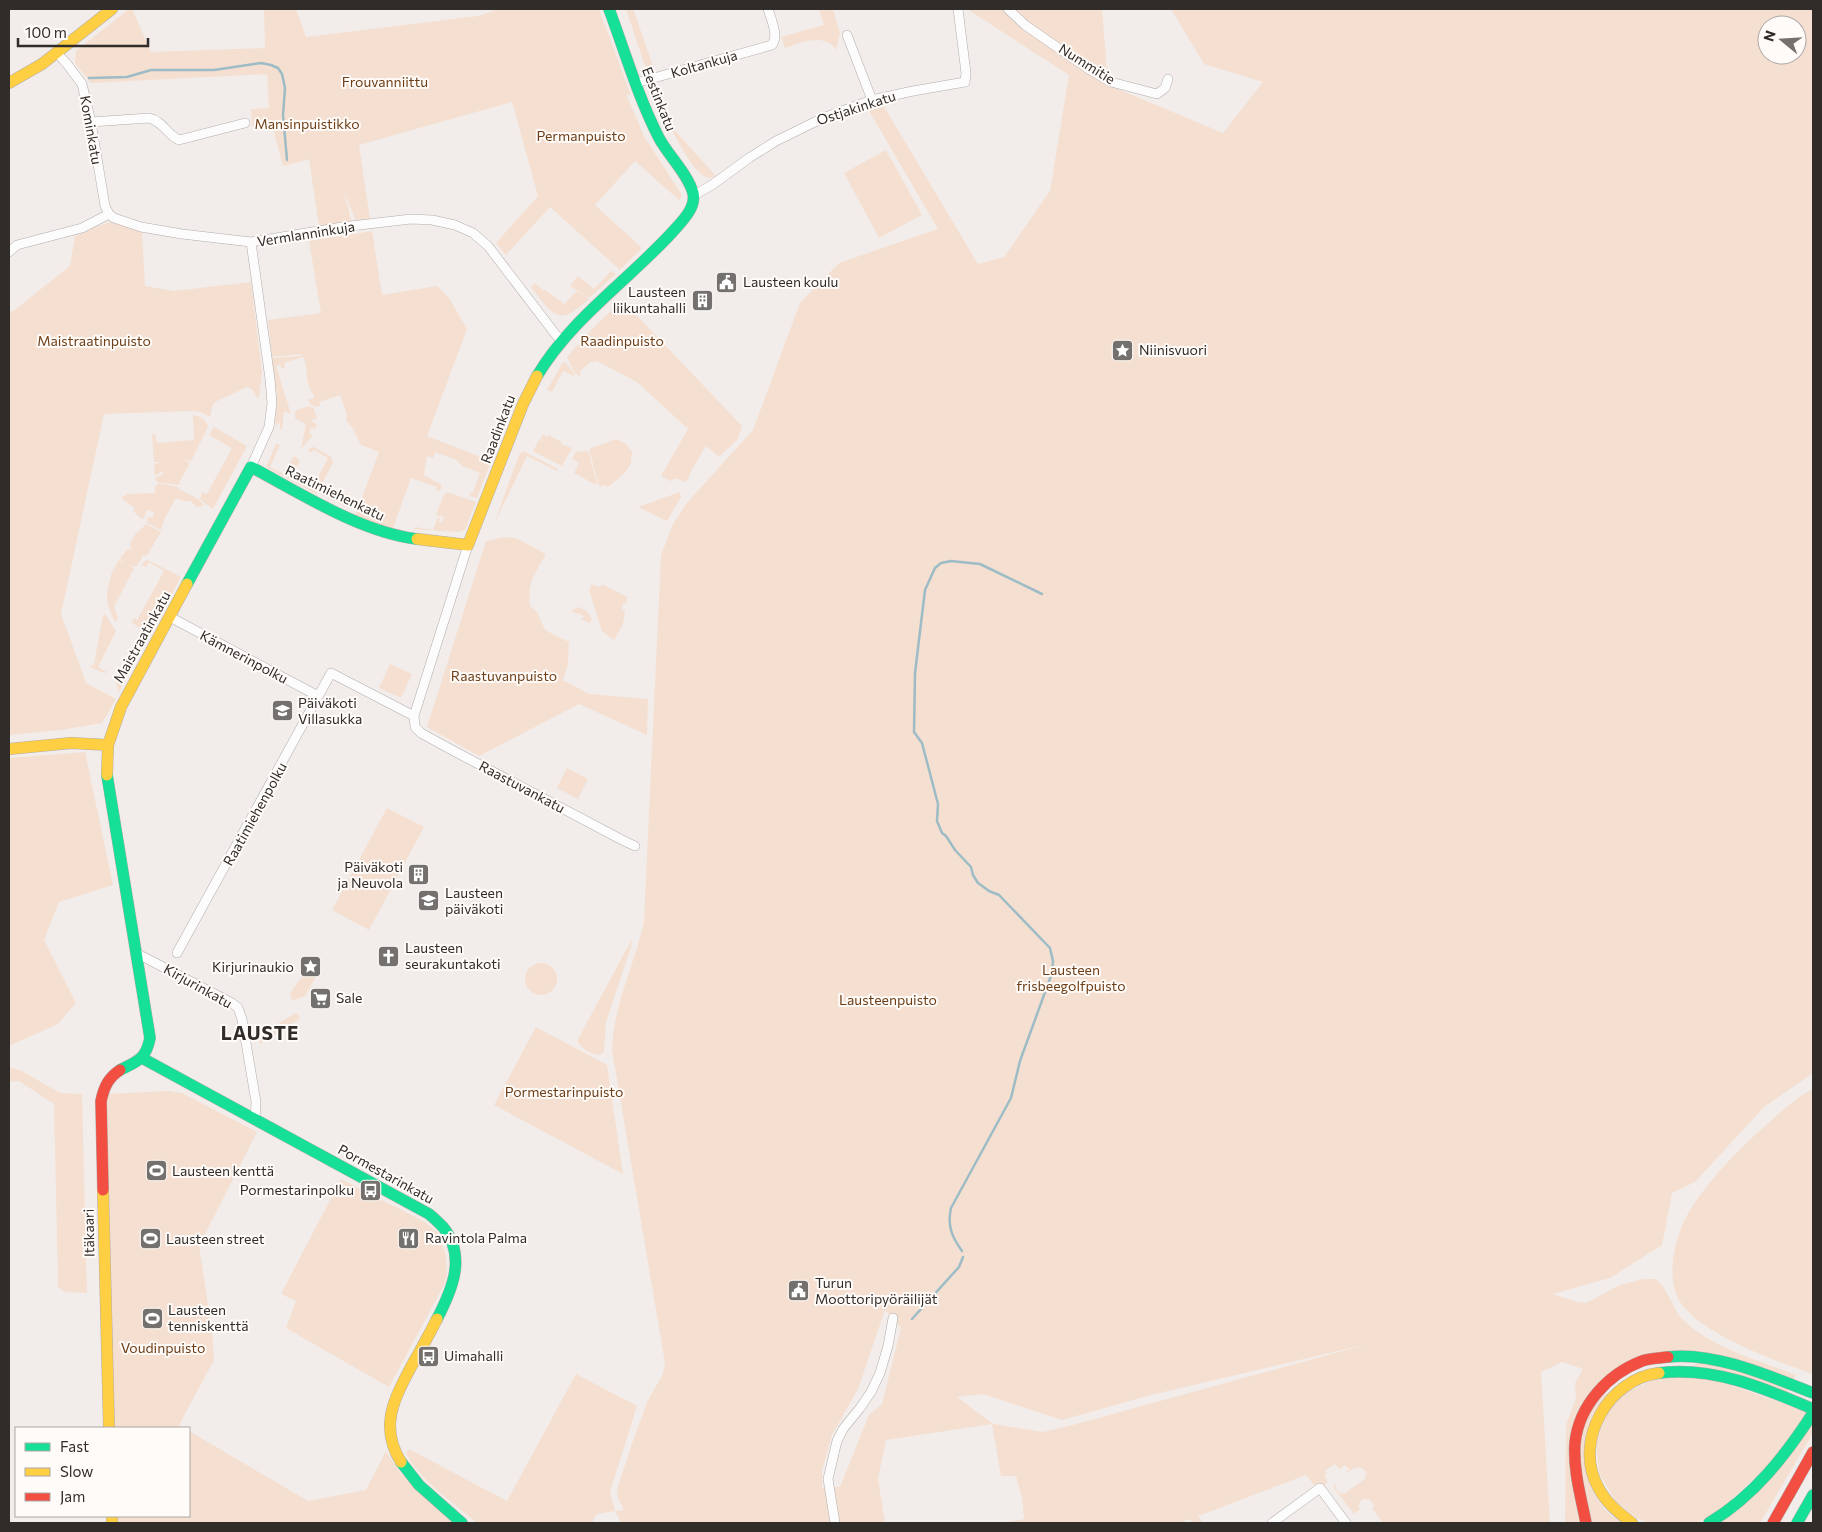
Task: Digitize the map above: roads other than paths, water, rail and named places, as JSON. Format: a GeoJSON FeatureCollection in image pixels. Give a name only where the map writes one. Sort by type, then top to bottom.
{"type":"FeatureCollection","features":[{"type":"Feature","properties":{"kind":"main road"},"geometry":{"type":"LineString","coordinates":[[9,83],[29,73],[57,53],[112,9]]}},
{"type":"Feature","properties":{"kind":"main road","name":"Eestinkatu"},"geometry":{"type":"LineString","coordinates":[[609,9],[659,139],[694,195]]}},
{"type":"Feature","properties":{"kind":"main road","name":"Raadinkatu"},"geometry":{"type":"LineString","coordinates":[[468,545],[530,388],[549,357],[581,319],[674,230],[686,213],[694,195]]}},
{"type":"Feature","properties":{"kind":"main road","name":"Raatimiehenkatu"},"geometry":{"type":"LineString","coordinates":[[251,467],[354,521],[377,531],[400,537],[468,545]]}},
{"type":"Feature","properties":{"kind":"main road","name":"Maistraatinkatu"},"geometry":{"type":"LineString","coordinates":[[142,1058],[150,1038],[107,784],[106,756],[108,745],[121,707],[251,467]]}},
{"type":"Feature","properties":{"kind":"main road"},"geometry":{"type":"LineString","coordinates":[[9,749],[64,743],[92,742],[108,745]]}},
{"type":"Feature","properties":{"kind":"main road","name":"Pormestarinkatu"},"geometry":{"type":"LineString","coordinates":[[142,1058],[428,1214],[440,1222],[449,1235],[456,1256],[457,1273],[447,1302],[394,1400],[390,1414],[390,1427],[392,1444],[403,1467],[423,1489],[462,1523]]}},
{"type":"Feature","properties":{"kind":"main road","name":"Itäkaari"},"geometry":{"type":"LineString","coordinates":[[109,1427],[102,1089],[114,1073],[136,1063],[142,1058]]}},
{"type":"Feature","properties":{"kind":"main road"},"geometry":{"type":"LineString","coordinates":[[1586,1523],[1576,1468],[1576,1436],[1589,1403],[1603,1385],[1615,1375],[1645,1360],[1680,1356],[1721,1361],[1813,1393]]}},
{"type":"Feature","properties":{"kind":"main road"},"geometry":{"type":"LineString","coordinates":[[1632,1523],[1616,1512],[1604,1498],[1595,1483],[1590,1466],[1590,1448],[1595,1422],[1606,1404],[1617,1392],[1632,1382],[1647,1375],[1682,1370],[1724,1377],[1785,1397],[1813,1409]]}},
{"type":"Feature","properties":{"kind":"main road"},"geometry":{"type":"LineString","coordinates":[[1709,1523],[1726,1513],[1755,1487],[1776,1464],[1813,1413]]}},
{"type":"Feature","properties":{"kind":"main road"},"geometry":{"type":"LineString","coordinates":[[1773,1523],[1813,1452]]}},
{"type":"Feature","properties":{"kind":"main road"},"geometry":{"type":"LineString","coordinates":[[1797,1523],[1813,1495]]}},
{"type":"Feature","properties":{"kind":"street","name":"Koltankuja"},"geometry":{"type":"LineString","coordinates":[[636,83],[772,45],[774,42],[774,32],[768,9]]}},
{"type":"Feature","properties":{"kind":"street","name":"Ostjakinkatu"},"geometry":{"type":"LineString","coordinates":[[694,195],[712,185],[776,141],[815,122],[872,100],[965,82],[966,73],[958,9]]}},
{"type":"Feature","properties":{"kind":"street","name":"Nummitie"},"geometry":{"type":"LineString","coordinates":[[1008,9],[1025,25],[1087,68],[1111,82],[1157,94],[1165,88],[1168,79]]}},
{"type":"Feature","properties":{"kind":"street"},"geometry":{"type":"LineString","coordinates":[[847,36],[872,100]]}},
{"type":"Feature","properties":{"kind":"street","name":"Kominkatu"},"geometry":{"type":"LineString","coordinates":[[57,53],[82,84],[91,122],[102,196],[109,214]]}},
{"type":"Feature","properties":{"kind":"street"},"geometry":{"type":"LineString","coordinates":[[91,122],[149,118],[156,120],[173,137],[179,140],[245,123]]}},
{"type":"Feature","properties":{"kind":"street"},"geometry":{"type":"LineString","coordinates":[[9,252],[17,245],[82,228],[109,214]]}},
{"type":"Feature","properties":{"kind":"street","name":"Vermlanninkuja"},"geometry":{"type":"LineString","coordinates":[[109,214],[117,220],[141,227],[252,242],[342,228],[411,220],[432,220],[455,225],[473,233],[488,246],[556,335],[562,340]]}},
{"type":"Feature","properties":{"kind":"street","name":"Maistraatinkatu"},"geometry":{"type":"LineString","coordinates":[[251,467],[269,428],[272,403],[252,242]]}},
{"type":"Feature","properties":{"kind":"street","name":"Raadinkatu"},"geometry":{"type":"LineString","coordinates":[[413,720],[468,545]]}},
{"type":"Feature","properties":{"kind":"street","name":"Kämnerinpolku"},"geometry":{"type":"LineString","coordinates":[[170,617],[318,696]]}},
{"type":"Feature","properties":{"kind":"street","name":"Raastuvankatu"},"geometry":{"type":"LineString","coordinates":[[331,673],[413,720],[422,733],[624,842],[635,846]]}},
{"type":"Feature","properties":{"kind":"street","name":"Raatimiehenpolku"},"geometry":{"type":"LineString","coordinates":[[177,954],[231,859],[331,673]]}},
{"type":"Feature","properties":{"kind":"street","name":"Kirjurinkatu"},"geometry":{"type":"LineString","coordinates":[[136,953],[225,999],[238,1008],[241,1014],[256,1102],[255,1120]]}},
{"type":"Feature","properties":{"kind":"street"},"geometry":{"type":"LineString","coordinates":[[835,1523],[828,1479],[837,1441],[843,1429],[871,1392],[880,1373],[888,1346],[893,1318]]}},
{"type":"Feature","properties":{"kind":"street"},"geometry":{"type":"LineString","coordinates":[[1272,1523],[1320,1488],[1346,1523]]}},
{"type":"Feature","properties":{"kind":"waterway"},"geometry":{"type":"LineString","coordinates":[[89,78],[127,77],[151,70],[214,70],[261,63],[271,65],[278,68],[282,74],[285,88],[283,115],[287,160]]}},
{"type":"Feature","properties":{"kind":"waterway"},"geometry":{"type":"LineString","coordinates":[[962,1251],[951,1231],[951,1208],[1011,1098],[1020,1061],[1052,973],[1053,961],[1050,948],[999,895],[978,883],[971,867],[942,833],[937,821],[938,804],[922,743],[914,732],[915,673],[925,590],[935,568],[941,563],[951,561],[980,564],[1042,594]]}},
{"type":"Feature","properties":{"kind":"waterway"},"geometry":{"type":"LineString","coordinates":[[912,1319],[959,1267],[963,1257]]}},
{"type":"Feature","properties":{"kind":"place","name":"Lausteen koulu"},"geometry":{"type":"Point","coordinates":[727,282]}},
{"type":"Feature","properties":{"kind":"place","name":"Lausteen liikuntahalli"},"geometry":{"type":"Point","coordinates":[702,300]}},
{"type":"Feature","properties":{"kind":"place","name":"Niinisvuori"},"geometry":{"type":"Point","coordinates":[1123,350]}},
{"type":"Feature","properties":{"kind":"place","name":"Päiväkoti Villasukka"},"geometry":{"type":"Point","coordinates":[282,711]}},
{"type":"Feature","properties":{"kind":"place","name":"Päiväkoti ja Neuvola"},"geometry":{"type":"Point","coordinates":[419,875]}},
{"type":"Feature","properties":{"kind":"place","name":"Lausteen päiväkoti"},"geometry":{"type":"Point","coordinates":[429,901]}},
{"type":"Feature","properties":{"kind":"place","name":"Lausteen seurakuntakoti"},"geometry":{"type":"Point","coordinates":[389,956]}},
{"type":"Feature","properties":{"kind":"place","name":"Kirjurinaukio"},"geometry":{"type":"Point","coordinates":[310,967]}},
{"type":"Feature","properties":{"kind":"place","name":"Sale"},"geometry":{"type":"Point","coordinates":[320,998]}},
{"type":"Feature","properties":{"kind":"place","name":"Lausteen kenttä"},"geometry":{"type":"Point","coordinates":[156,1171]}},
{"type":"Feature","properties":{"kind":"place","name":"Pormestarinpolku"},"geometry":{"type":"Point","coordinates":[370,1190]}},
{"type":"Feature","properties":{"kind":"place","name":"Ravintola Palma"},"geometry":{"type":"Point","coordinates":[409,1238]}},
{"type":"Feature","properties":{"kind":"place","name":"Lausteen street"},"geometry":{"type":"Point","coordinates":[150,1239]}},
{"type":"Feature","properties":{"kind":"place","name":"Turun Moottoripyöräilijät"},"geometry":{"type":"Point","coordinates":[799,1291]}},
{"type":"Feature","properties":{"kind":"place","name":"Lausteen tenniskenttä"},"geometry":{"type":"Point","coordinates":[152,1318]}},
{"type":"Feature","properties":{"kind":"place","name":"Uimahalli"},"geometry":{"type":"Point","coordinates":[428,1356]}},
{"type":"Feature","properties":{"kind":"district","name":"LAUSTE"},"geometry":{"type":"Point","coordinates":[260,1033]}},
{"type":"Feature","properties":{"kind":"park label","name":"Frouvanniittu"},"geometry":{"type":"Point","coordinates":[385,82]}},
{"type":"Feature","properties":{"kind":"park label","name":"Mansinpuistikko"},"geometry":{"type":"Point","coordinates":[307,124]}},
{"type":"Feature","properties":{"kind":"park label","name":"Permanpuisto"},"geometry":{"type":"Point","coordinates":[581,136]}},
{"type":"Feature","properties":{"kind":"park label","name":"Maistraatinpuisto"},"geometry":{"type":"Point","coordinates":[94,341]}},
{"type":"Feature","properties":{"kind":"park label","name":"Raadinpuisto"},"geometry":{"type":"Point","coordinates":[622,341]}},
{"type":"Feature","properties":{"kind":"park label","name":"Raastuvanpuisto"},"geometry":{"type":"Point","coordinates":[504,676]}},
{"type":"Feature","properties":{"kind":"park label","name":"Lausteen frisbeegolfpuisto"},"geometry":{"type":"Point","coordinates":[1071,978]}},
{"type":"Feature","properties":{"kind":"park label","name":"Lausteenpuisto"},"geometry":{"type":"Point","coordinates":[888,1000]}},
{"type":"Feature","properties":{"kind":"park label","name":"Pormestarinpuisto"},"geometry":{"type":"Point","coordinates":[564,1092]}},
{"type":"Feature","properties":{"kind":"park label","name":"Voudinpuisto"},"geometry":{"type":"Point","coordinates":[163,1348]}}]}
